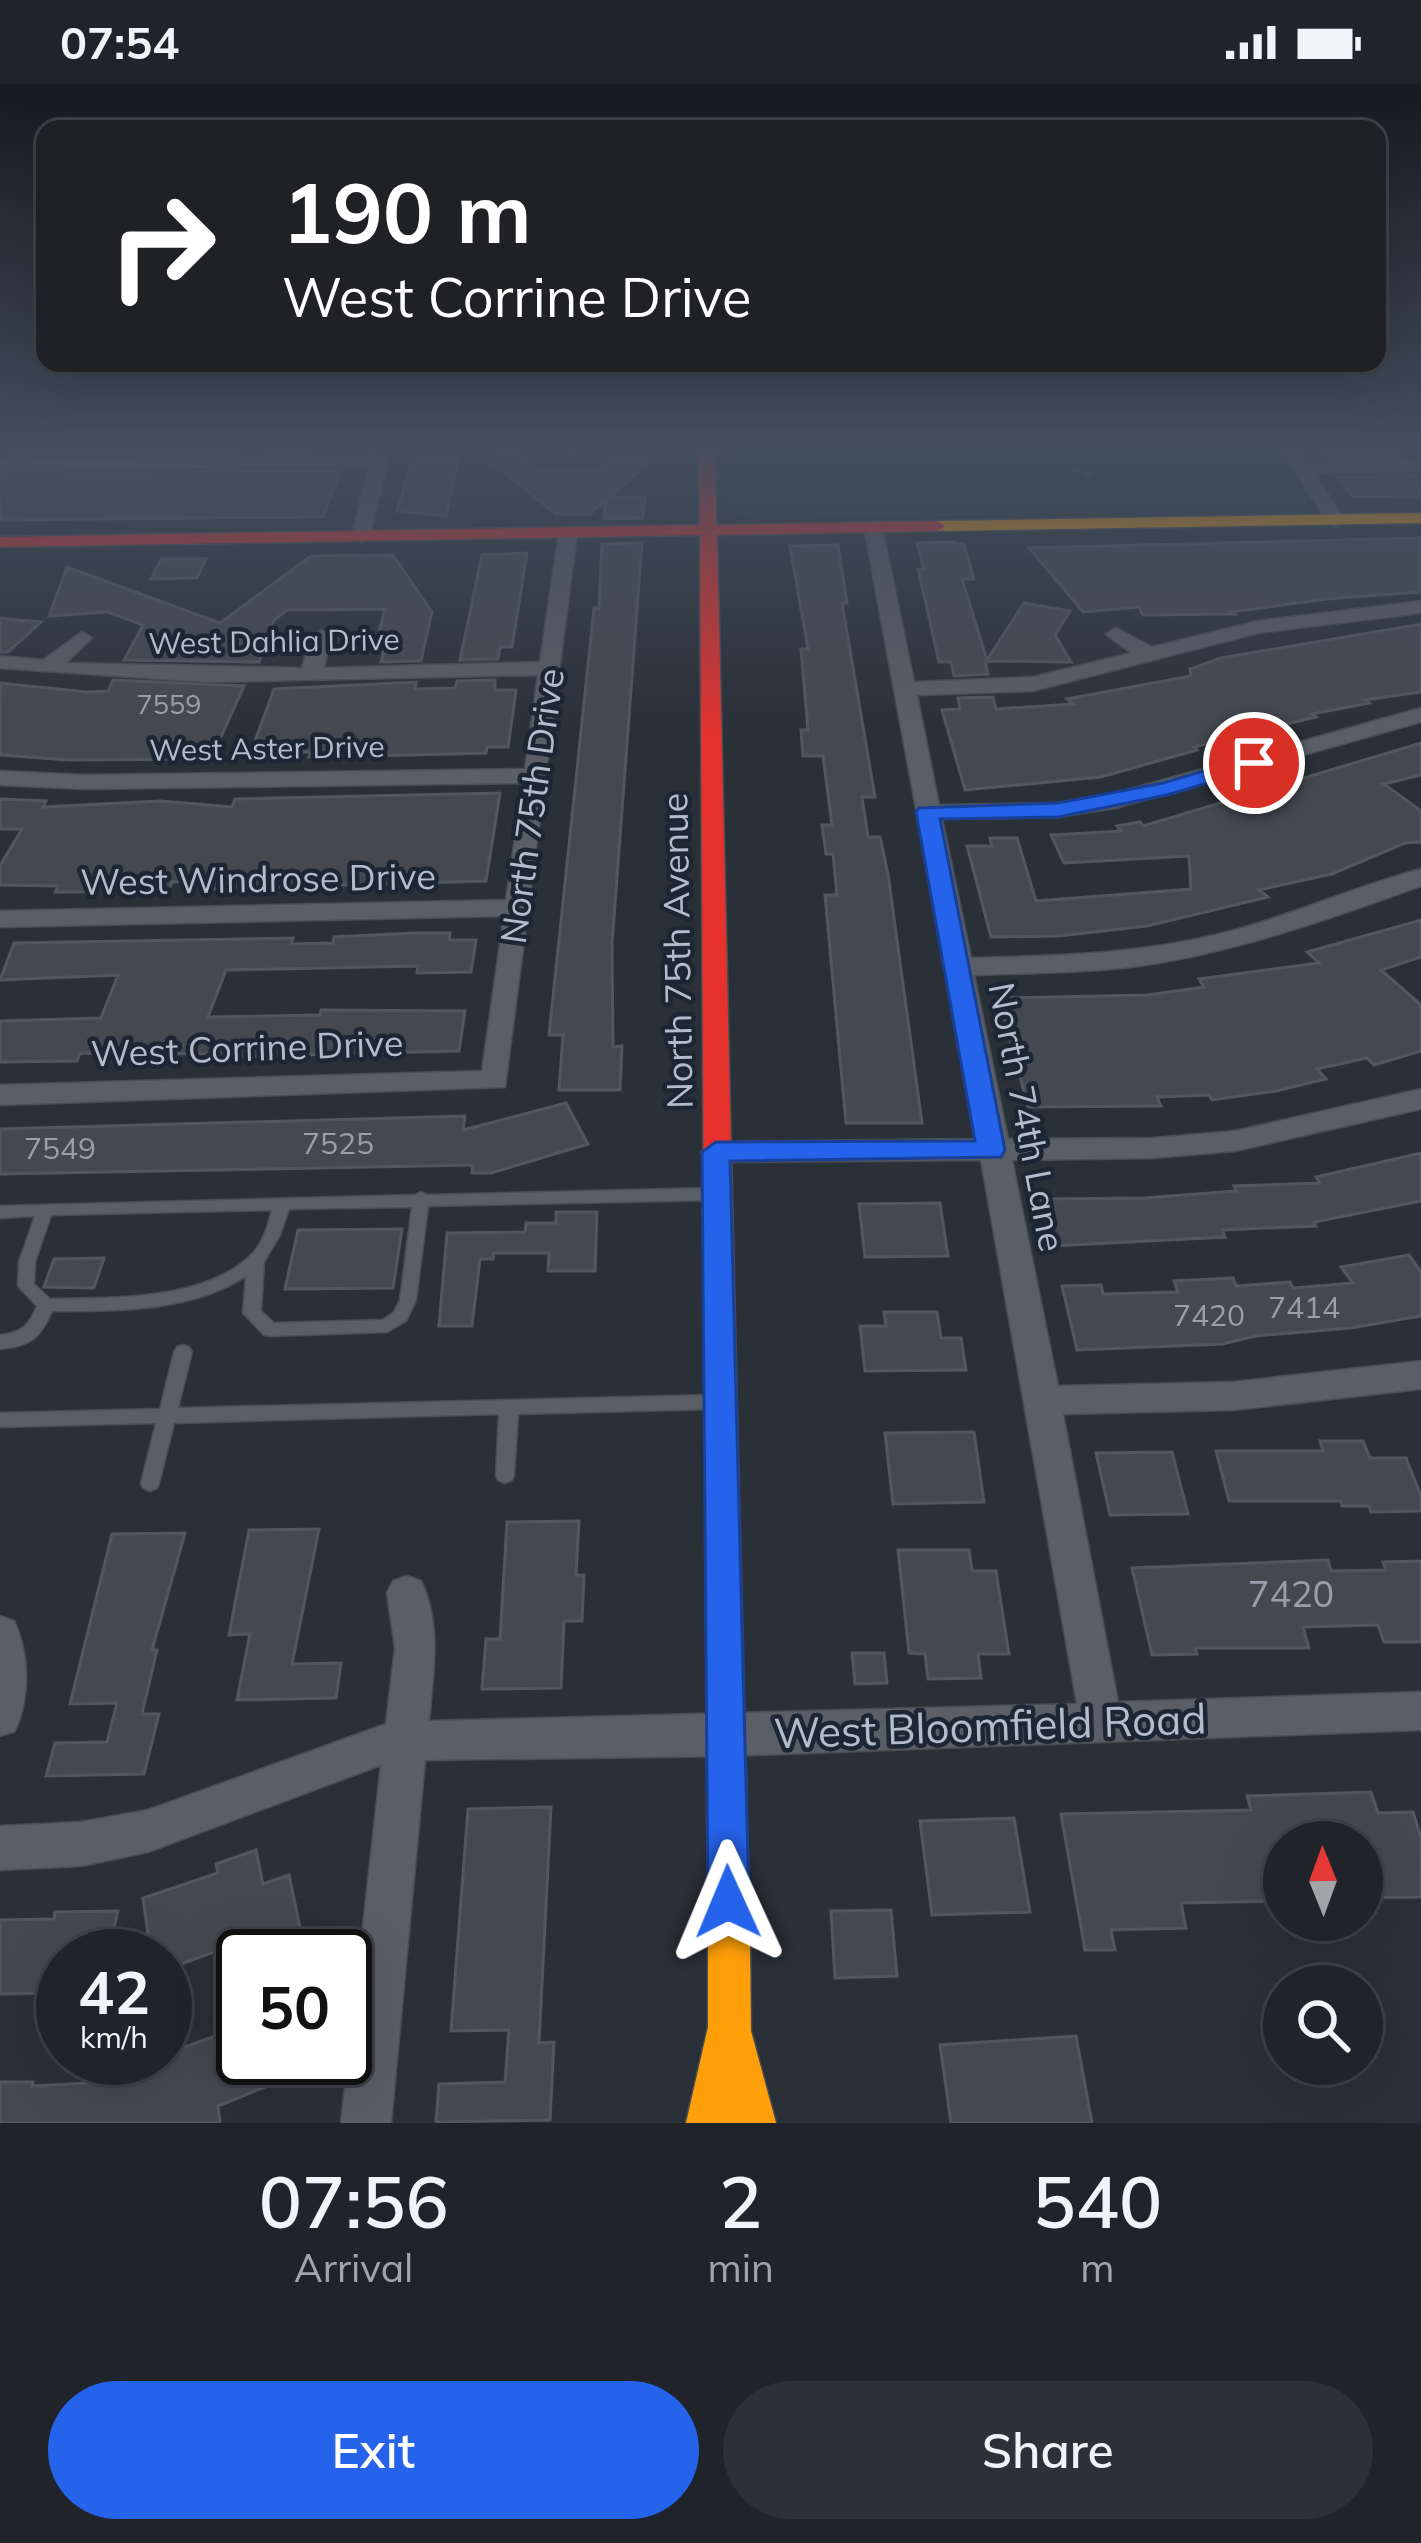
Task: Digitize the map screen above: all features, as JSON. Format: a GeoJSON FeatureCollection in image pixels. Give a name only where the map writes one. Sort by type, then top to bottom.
{"type":"FeatureCollection","features":[{"type":"Feature","properties":{"kind":"main road","name":"North 75th Avenue"},"geometry":{"type":"LineString","coordinates":[[708,544],[730,2027],[710,2123]]}},
{"type":"Feature","properties":{"kind":"main road","name":"North 75th Avenue"},"geometry":{"type":"LineString","coordinates":[[730,2027],[753,2123]]}},
{"type":"Feature","properties":{"kind":"street","name":"North 75th Drive"},"geometry":{"type":"LineString","coordinates":[[495,1080],[566,544]]}},
{"type":"Feature","properties":{"kind":"street","name":"North 74th Lane"},"geometry":{"type":"LineString","coordinates":[[876,544],[1101,1723]]}},
{"type":"Feature","properties":{"kind":"street"},"geometry":{"type":"LineString","coordinates":[[904,689],[1033,684],[1258,627],[1421,607]]}},
{"type":"Feature","properties":{"kind":"street"},"geometry":{"type":"LineString","coordinates":[[1116,634],[1150,655]]}},
{"type":"Feature","properties":{"kind":"street"},"geometry":{"type":"LineString","coordinates":[[312,672],[321,636]]}},
{"type":"Feature","properties":{"kind":"street"},"geometry":{"type":"LineString","coordinates":[[47,668],[82,638]]}},
{"type":"Feature","properties":{"kind":"street","name":"West Dahlia Drive"},"geometry":{"type":"LineString","coordinates":[[0,662],[116,674],[550,668]]}},
{"type":"Feature","properties":{"kind":"street"},"geometry":{"type":"LineString","coordinates":[[927,812],[1058,810],[1115,801],[1421,715]]}},
{"type":"Feature","properties":{"kind":"street","name":"West Aster Drive"},"geometry":{"type":"LineString","coordinates":[[0,778],[85,782],[536,776]]}},
{"type":"Feature","properties":{"kind":"street"},"geometry":{"type":"LineString","coordinates":[[958,967],[1091,963],[1159,955],[1253,934],[1421,877]]}},
{"type":"Feature","properties":{"kind":"street","name":"West Windrose Drive"},"geometry":{"type":"LineString","coordinates":[[0,920],[518,908]]}},
{"type":"Feature","properties":{"kind":"street","name":"West Corrine Drive"},"geometry":{"type":"LineString","coordinates":[[0,1095],[495,1080]]}},
{"type":"Feature","properties":{"kind":"street"},"geometry":{"type":"LineString","coordinates":[[716,1152],[1153,1148],[1235,1142],[1421,1099]]}},
{"type":"Feature","properties":{"kind":"street"},"geometry":{"type":"LineString","coordinates":[[1043,1400],[1233,1396],[1421,1375]]}},
{"type":"Feature","properties":{"kind":"street"},"geometry":{"type":"LineString","coordinates":[[366,2123],[408,1741],[415,1648],[407,1593]]}},
{"type":"Feature","properties":{"kind":"street"},"geometry":{"type":"LineString","coordinates":[[0,1634],[7,1693],[0,1717]]}},
{"type":"Feature","properties":{"kind":"street","name":"West Bloomfield Road"},"geometry":{"type":"LineString","coordinates":[[0,1848],[81,1844],[148,1831],[372,1746],[408,1741],[727,1736],[1421,1711]]}},
{"type":"Feature","properties":{"kind":"lane"},"geometry":{"type":"LineString","coordinates":[[0,1212],[716,1194]]}},
{"type":"Feature","properties":{"kind":"lane"},"geometry":{"type":"LineString","coordinates":[[256,1261],[252,1312],[270,1330],[387,1327],[408,1300],[421,1198]]}},
{"type":"Feature","properties":{"kind":"lane"},"geometry":{"type":"LineString","coordinates":[[45,1210],[27,1262],[26,1286],[46,1306],[98,1305],[218,1286],[256,1261],[276,1228],[282,1204]]}},
{"type":"Feature","properties":{"kind":"lane"},"geometry":{"type":"LineString","coordinates":[[0,1342],[23,1341],[35,1334],[46,1306]]}},
{"type":"Feature","properties":{"kind":"lane"},"geometry":{"type":"LineString","coordinates":[[150,1484],[183,1352]]}},
{"type":"Feature","properties":{"kind":"lane"},"geometry":{"type":"LineString","coordinates":[[0,1420],[721,1402]]}},
{"type":"Feature","properties":{"kind":"lane"},"geometry":{"type":"LineString","coordinates":[[505,1475],[509,1406]]}},
{"type":"Feature","properties":{"kind":"building"},"geometry":{"type":"Polygon","coordinates":[[[602,544],[642,544],[612,944],[613,1047],[622,1046],[620,1090],[559,1090],[563,1035],[549,1035],[594,608],[599,608],[602,544]]]}},
{"type":"Feature","properties":{"kind":"building"},"geometry":{"type":"Polygon","coordinates":[[[917,544],[964,545],[974,579],[962,579],[987,660],[1024,603],[1070,611],[1055,635],[1071,662],[985,661],[988,674],[954,676],[951,662],[939,662],[918,569],[924,569],[917,544]]]}},
{"type":"Feature","properties":{"kind":"building"},"geometry":{"type":"Polygon","coordinates":[[[1421,544],[1421,592],[1326,599],[1231,612],[1234,614],[1143,615],[1139,607],[1083,612],[1029,548],[1421,544]]]}},
{"type":"Feature","properties":{"kind":"building"},"geometry":{"type":"Polygon","coordinates":[[[838,545],[847,603],[842,603],[875,797],[862,797],[868,837],[880,837],[888,874],[922,1123],[846,1123],[825,895],[837,895],[833,854],[826,854],[822,825],[832,825],[823,756],[803,756],[801,730],[808,730],[801,649],[808,649],[790,546],[838,545]]]}},
{"type":"Feature","properties":{"kind":"building"},"geometry":{"type":"Polygon","coordinates":[[[527,553],[512,647],[500,647],[498,659],[460,660],[482,555],[527,553]]]}},
{"type":"Feature","properties":{"kind":"building"},"geometry":{"type":"Polygon","coordinates":[[[393,555],[432,612],[421,661],[381,662],[385,646],[375,647],[385,609],[287,610],[274,620],[259,662],[124,660],[143,625],[108,612],[49,616],[67,567],[220,623],[311,556],[393,555]]]}},
{"type":"Feature","properties":{"kind":"building"},"geometry":{"type":"Polygon","coordinates":[[[161,559],[206,559],[197,578],[151,579],[161,559]]]}},
{"type":"Feature","properties":{"kind":"building"},"geometry":{"type":"Polygon","coordinates":[[[0,618],[41,622],[8,652],[0,652],[0,618]]]}},
{"type":"Feature","properties":{"kind":"building"},"geometry":{"type":"Polygon","coordinates":[[[1421,624],[1421,692],[1364,700],[1369,703],[1312,714],[1316,717],[1194,747],[1197,750],[1101,777],[965,790],[942,710],[960,709],[958,698],[993,697],[996,709],[1073,704],[1067,699],[1191,676],[1190,669],[1221,658],[1421,624]]]}},
{"type":"Feature","properties":{"kind":"building"},"geometry":{"type":"Polygon","coordinates":[[[113,680],[244,686],[211,759],[69,760],[0,755],[0,683],[86,692],[108,691],[113,680]]]}},
{"type":"Feature","properties":{"kind":"building"},"geometry":{"type":"Polygon","coordinates":[[[495,680],[495,690],[516,690],[508,747],[487,747],[486,753],[413,755],[309,757],[311,752],[251,752],[274,689],[416,682],[415,689],[455,688],[457,681],[495,680]]]}},
{"type":"Feature","properties":{"kind":"building"},"geometry":{"type":"Polygon","coordinates":[[[1421,743],[1421,775],[1384,784],[1421,811],[1421,842],[1405,843],[1332,874],[1259,890],[1268,897],[1147,926],[1059,936],[991,937],[967,846],[992,846],[990,838],[1017,838],[1036,901],[1191,889],[1189,856],[1064,863],[1051,835],[1121,831],[1117,826],[1140,822],[1143,826],[1421,743]]]}},
{"type":"Feature","properties":{"kind":"building"},"geometry":{"type":"Polygon","coordinates":[[[500,793],[486,881],[210,889],[213,881],[172,882],[169,890],[88,887],[85,892],[55,892],[58,886],[0,885],[0,866],[22,829],[0,829],[0,799],[46,801],[43,807],[160,801],[232,807],[235,799],[500,793]]]}},
{"type":"Feature","properties":{"kind":"building"},"geometry":{"type":"Polygon","coordinates":[[[1421,920],[1421,957],[1381,970],[1421,1005],[1421,1051],[1374,1065],[1367,1058],[1317,1069],[1326,1079],[1276,1091],[1212,1100],[1209,1095],[1157,1097],[1161,1106],[1028,1107],[999,998],[1148,995],[1204,987],[1199,979],[1319,963],[1307,952],[1421,920]]]}},
{"type":"Feature","properties":{"kind":"building"},"geometry":{"type":"Polygon","coordinates":[[[450,933],[449,940],[476,940],[471,972],[417,973],[418,966],[226,970],[208,1017],[320,1015],[321,1010],[465,1011],[459,1051],[214,1057],[216,1054],[80,1053],[77,1061],[0,1062],[0,1021],[101,1018],[118,975],[0,980],[14,943],[293,938],[291,944],[333,943],[334,937],[450,933]]]}},
{"type":"Feature","properties":{"kind":"building"},"geometry":{"type":"Polygon","coordinates":[[[566,1103],[588,1144],[491,1173],[472,1173],[473,1165],[0,1174],[0,1129],[465,1116],[463,1130],[566,1103]]]}},
{"type":"Feature","properties":{"kind":"building"},"geometry":{"type":"Polygon","coordinates":[[[1421,1153],[1421,1201],[1314,1222],[1316,1226],[1222,1230],[1225,1237],[1052,1246],[1041,1199],[1145,1198],[1236,1191],[1234,1186],[1320,1183],[1316,1177],[1421,1153]]]}},
{"type":"Feature","properties":{"kind":"building"},"geometry":{"type":"Polygon","coordinates":[[[940,1203],[948,1256],[865,1257],[859,1204],[940,1203]]]}},
{"type":"Feature","properties":{"kind":"building"},"geometry":{"type":"Polygon","coordinates":[[[556,1212],[597,1212],[595,1271],[548,1271],[549,1253],[494,1253],[493,1259],[480,1259],[472,1326],[439,1326],[447,1233],[525,1232],[526,1223],[556,1223],[556,1212]]]}},
{"type":"Feature","properties":{"kind":"building"},"geometry":{"type":"Polygon","coordinates":[[[402,1229],[393,1288],[285,1289],[298,1230],[402,1229]]]}},
{"type":"Feature","properties":{"kind":"building"},"geometry":{"type":"Polygon","coordinates":[[[1409,1255],[1421,1272],[1421,1316],[1223,1344],[1077,1350],[1062,1286],[1101,1285],[1103,1294],[1178,1292],[1174,1281],[1233,1278],[1236,1286],[1353,1283],[1341,1267],[1409,1255]]]}},
{"type":"Feature","properties":{"kind":"building"},"geometry":{"type":"Polygon","coordinates":[[[104,1258],[94,1288],[44,1287],[54,1259],[104,1258]]]}},
{"type":"Feature","properties":{"kind":"building"},"geometry":{"type":"Polygon","coordinates":[[[884,1312],[937,1312],[941,1338],[961,1338],[966,1370],[865,1371],[860,1326],[886,1326],[884,1312]]]}},
{"type":"Feature","properties":{"kind":"building"},"geometry":{"type":"Polygon","coordinates":[[[974,1432],[984,1502],[893,1504],[885,1433],[974,1432]]]}},
{"type":"Feature","properties":{"kind":"building"},"geometry":{"type":"Polygon","coordinates":[[[1320,1441],[1363,1441],[1370,1458],[1406,1458],[1421,1496],[1421,1511],[1371,1512],[1369,1506],[1342,1506],[1341,1501],[1229,1501],[1216,1451],[1323,1451],[1320,1441]]]}},
{"type":"Feature","properties":{"kind":"building"},"geometry":{"type":"Polygon","coordinates":[[[1172,1452],[1188,1514],[1110,1515],[1096,1453],[1172,1452]]]}},
{"type":"Feature","properties":{"kind":"building"},"geometry":{"type":"Polygon","coordinates":[[[579,1521],[576,1575],[584,1575],[582,1621],[564,1621],[561,1688],[482,1689],[486,1639],[500,1639],[507,1522],[579,1521]]]}},
{"type":"Feature","properties":{"kind":"building"},"geometry":{"type":"Polygon","coordinates":[[[319,1529],[292,1664],[341,1663],[336,1698],[237,1700],[250,1634],[229,1635],[249,1530],[319,1529]]]}},
{"type":"Feature","properties":{"kind":"building"},"geometry":{"type":"Polygon","coordinates":[[[185,1533],[152,1650],[157,1650],[142,1714],[159,1714],[144,1774],[46,1776],[55,1743],[107,1742],[117,1703],[70,1704],[112,1534],[185,1533]]]}},
{"type":"Feature","properties":{"kind":"building"},"geometry":{"type":"Polygon","coordinates":[[[898,1550],[969,1550],[972,1571],[996,1571],[1009,1654],[978,1654],[981,1678],[928,1679],[925,1654],[909,1653],[898,1550]]]}},
{"type":"Feature","properties":{"kind":"building"},"geometry":{"type":"Polygon","coordinates":[[[1328,1560],[1331,1571],[1386,1570],[1383,1562],[1421,1561],[1421,1642],[1384,1642],[1378,1625],[1303,1627],[1309,1648],[1195,1648],[1197,1654],[1152,1655],[1132,1568],[1328,1560]]]}},
{"type":"Feature","properties":{"kind":"building"},"geometry":{"type":"Polygon","coordinates":[[[852,1653],[884,1653],[887,1683],[855,1684],[852,1653]]]}},
{"type":"Feature","properties":{"kind":"building"},"geometry":{"type":"Polygon","coordinates":[[[1371,1792],[1378,1813],[1413,1812],[1421,1837],[1421,1897],[1383,1898],[1383,1821],[1263,1821],[1263,1901],[1181,1903],[1186,1928],[1111,1930],[1115,1950],[1085,1950],[1061,1814],[1251,1810],[1247,1796],[1371,1792]]]}},
{"type":"Feature","properties":{"kind":"building"},"geometry":{"type":"Polygon","coordinates":[[[551,1807],[539,2043],[554,2042],[550,2120],[436,2122],[439,2084],[505,2082],[509,2030],[451,2031],[468,1809],[551,1807]]]}},
{"type":"Feature","properties":{"kind":"building"},"geometry":{"type":"Polygon","coordinates":[[[1014,1818],[1030,1912],[932,1915],[920,1821],[1014,1818]]]}},
{"type":"Feature","properties":{"kind":"building"},"geometry":{"type":"Polygon","coordinates":[[[256,1850],[263,1884],[289,1875],[300,1929],[216,1929],[216,1951],[192,1960],[192,1929],[147,1929],[143,1898],[218,1873],[216,1864],[256,1850]]]}},
{"type":"Feature","properties":{"kind":"building"},"geometry":{"type":"Polygon","coordinates":[[[891,1910],[897,1976],[835,1978],[831,1911],[891,1910]]]}},
{"type":"Feature","properties":{"kind":"building"},"geometry":{"type":"Polygon","coordinates":[[[118,1911],[114,1929],[36,1929],[36,1993],[0,1994],[0,1920],[54,1919],[55,1912],[118,1911]]]}},
{"type":"Feature","properties":{"kind":"building"},"geometry":{"type":"Polygon","coordinates":[[[216,2036],[216,2085],[270,2085],[218,2106],[220,2123],[0,2123],[0,2082],[192,2085],[192,2044],[216,2036]]]}},
{"type":"Feature","properties":{"kind":"building"},"geometry":{"type":"Polygon","coordinates":[[[1076,2036],[1092,2123],[951,2123],[940,2045],[1076,2036]]]}},
{"type":"Feature","properties":{"kind":"traffic: fast"},"geometry":{"type":"LineString","coordinates":[[721,1414],[729,1943]]}},
{"type":"Feature","properties":{"kind":"traffic: slow"},"geometry":{"type":"LineString","coordinates":[[709,2123],[730,2027],[729,1943]]}},
{"type":"Feature","properties":{"kind":"traffic: slow"},"geometry":{"type":"LineString","coordinates":[[733,2040],[753,2123]]}},
{"type":"Feature","properties":{"kind":"traffic: jam"},"geometry":{"type":"LineString","coordinates":[[708,544],[721,1414]]}},
{"type":"Feature","properties":{"kind":"route"},"geometry":{"type":"LineString","coordinates":[[728,1902],[716,1152],[991,1150],[927,812],[1058,810],[1167,789],[1254,763]]}}]}
